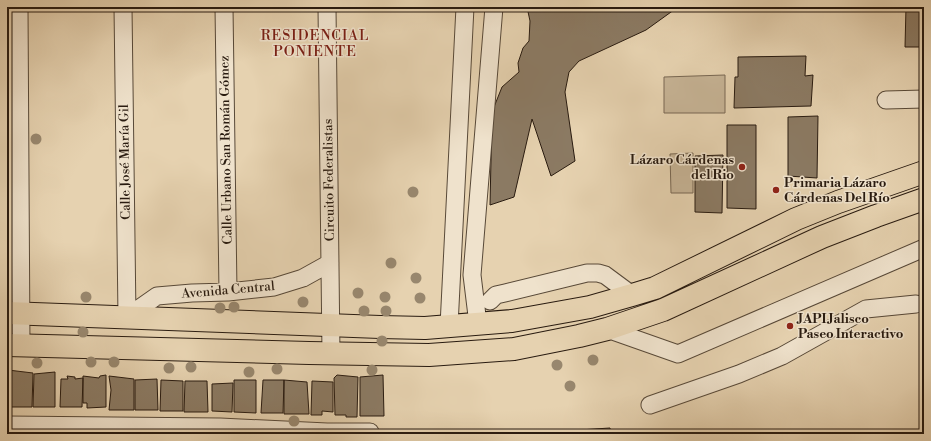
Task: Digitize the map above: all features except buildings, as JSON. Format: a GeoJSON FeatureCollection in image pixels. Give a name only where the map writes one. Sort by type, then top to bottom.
{"type":"FeatureCollection","features":[{"type":"Feature","properties":{"kind":"main road"},"geometry":{"type":"LineString","coordinates":[[14,313],[380,327],[449,326],[512,321],[590,307],[624,289],[655,288],[796,219],[844,199],[924,172]]}},
{"type":"Feature","properties":{"kind":"main road"},"geometry":{"type":"LineString","coordinates":[[14,346],[428,355],[514,349],[607,329],[664,310],[822,237],[924,199]]}},
{"type":"Feature","properties":{"kind":"street"},"geometry":{"type":"LineString","coordinates":[[14,346],[19,7]]}},
{"type":"Feature","properties":{"kind":"street","name":"Calle José María Gil"},"geometry":{"type":"LineString","coordinates":[[123,7],[127,317]]}},
{"type":"Feature","properties":{"kind":"street","name":"Calle Urbano San Román Gómez"},"geometry":{"type":"LineString","coordinates":[[224,7],[228,292]]}},
{"type":"Feature","properties":{"kind":"street","name":"Circuito Federalistas"},"geometry":{"type":"LineString","coordinates":[[327,7],[331,354]]}},
{"type":"Feature","properties":{"kind":"street"},"geometry":{"type":"LineString","coordinates":[[449,326],[465,7]]}},
{"type":"Feature","properties":{"kind":"street"},"geometry":{"type":"LineString","coordinates":[[478,324],[482,299],[472,275],[494,7]]}},
{"type":"Feature","properties":{"kind":"street"},"geometry":{"type":"LineString","coordinates":[[886,100],[924,99]]}},
{"type":"Feature","properties":{"kind":"street"},"geometry":{"type":"LineString","coordinates":[[607,329],[678,354],[924,248]]}},
{"type":"Feature","properties":{"kind":"street","name":"Avenida Central"},"geometry":{"type":"LineString","coordinates":[[127,317],[157,296],[228,292],[274,287],[303,278],[330,263]]}},
{"type":"Feature","properties":{"kind":"street"},"geometry":{"type":"LineString","coordinates":[[482,299],[587,274],[598,273],[605,275],[624,289]]}},
{"type":"Feature","properties":{"kind":"street"},"geometry":{"type":"LineString","coordinates":[[650,405],[739,374],[782,356],[866,309],[916,304]]}},
{"type":"Feature","properties":{"kind":"street"},"geometry":{"type":"LineString","coordinates":[[7,425],[106,430],[219,430],[327,433],[370,432]]}},
{"type":"Feature","properties":{"kind":"shaded area"},"geometry":{"type":"Polygon","coordinates":[[[725,75],[725,113],[664,113],[664,77],[725,75]]]}},
{"type":"Feature","properties":{"kind":"shaded area"},"geometry":{"type":"Polygon","coordinates":[[[693,153],[693,193],[671,193],[670,154],[693,153]]]}},
{"type":"Feature","properties":{"kind":"place","name":"Lázaro Cárdenas del Rio"},"geometry":{"type":"Point","coordinates":[742,167]}},
{"type":"Feature","properties":{"kind":"place","name":"Primaria Lázaro Cárdenas Del Río"},"geometry":{"type":"Point","coordinates":[776,190]}},
{"type":"Feature","properties":{"kind":"place","name":"JAPI Jalisco Paseo Interactivo"},"geometry":{"type":"Point","coordinates":[790,326]}},
{"type":"Feature","properties":{"kind":"district","name":"RESIDENCIAL PONIENTE"},"geometry":{"type":"Point","coordinates":[315,44]}}]}
